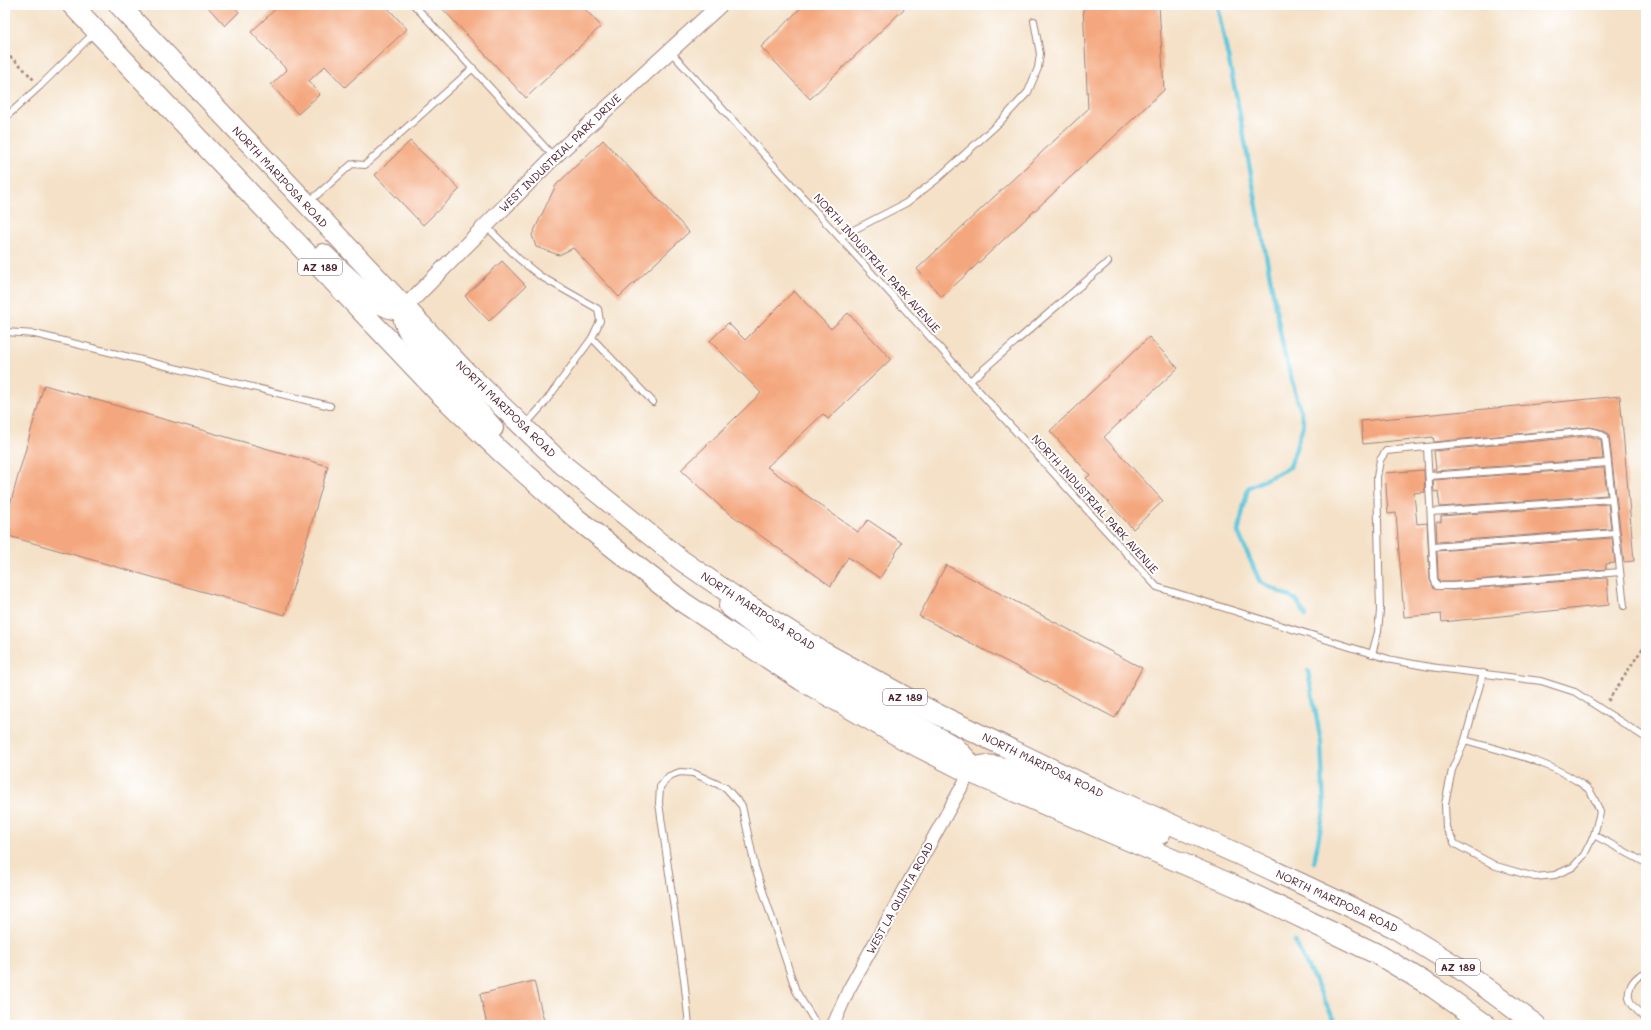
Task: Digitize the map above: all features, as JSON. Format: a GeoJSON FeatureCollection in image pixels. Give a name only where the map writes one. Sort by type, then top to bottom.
{"type":"FeatureCollection","features":[{"type":"Feature","properties":{"kind":"highway","name":"AZ 189"},"geometry":{"type":"LineString","coordinates":[[72,5],[437,391],[502,453],[577,519],[684,603],[771,661],[844,706],[901,738],[970,772],[1242,889],[1379,955],[1434,988],[1486,1025]]}},
{"type":"Feature","properties":{"kind":"highway","name":"NORTH MARIPOSA ROAD"},"geometry":{"type":"LineString","coordinates":[[119,5],[306,205],[466,372],[523,428],[597,493],[681,560],[735,597],[823,652],[933,712],[1240,862],[1316,890],[1374,917],[1409,936],[1456,966],[1536,1025]]}},
{"type":"Feature","properties":{"kind":"highway"},"geometry":{"type":"LineString","coordinates":[[190,130],[288,223],[367,293],[378,302],[393,309],[405,307]]}},
{"type":"Feature","properties":{"kind":"highway"},"geometry":{"type":"LineString","coordinates":[[405,307],[403,318],[410,334],[489,424],[577,519]]}},
{"type":"Feature","properties":{"kind":"highway"},"geometry":{"type":"LineString","coordinates":[[597,493],[662,552],[754,626],[802,659],[955,747],[968,761],[970,772]]}},
{"type":"Feature","properties":{"kind":"highway"},"geometry":{"type":"LineString","coordinates":[[970,772],[976,766],[984,764],[1005,768],[1240,862]]}},
{"type":"Feature","properties":{"kind":"street","name":"WEST INDUSTRIAL PARK DRIVE"},"geometry":{"type":"LineString","coordinates":[[405,307],[554,157],[720,5]]}},
{"type":"Feature","properties":{"kind":"street","name":"WEST LA QUINTA ROAD"},"geometry":{"type":"LineString","coordinates":[[832,1025],[848,989],[970,772]]}},
{"type":"Feature","properties":{"kind":"lane"},"geometry":{"type":"LineString","coordinates":[[414,5],[554,157]]}},
{"type":"Feature","properties":{"kind":"lane"},"geometry":{"type":"LineString","coordinates":[[840,236],[906,203],[1000,122],[1028,92],[1038,68],[1040,54],[1034,21]]}},
{"type":"Feature","properties":{"kind":"lane"},"geometry":{"type":"LineString","coordinates":[[5,118],[40,86],[96,30]]}},
{"type":"Feature","properties":{"kind":"lane","name":"NORTH INDUSTRIAL PARK AVENUE"},"geometry":{"type":"LineString","coordinates":[[670,51],[840,236],[1157,587],[1392,660],[1430,667],[1541,680],[1576,692],[1646,738]]}},
{"type":"Feature","properties":{"kind":"lane"},"geometry":{"type":"LineString","coordinates":[[306,205],[352,164],[365,165],[473,68]]}},
{"type":"Feature","properties":{"kind":"lane"},"geometry":{"type":"LineString","coordinates":[[485,226],[519,260],[540,276],[598,310],[600,321],[592,338],[543,405],[523,428]]}},
{"type":"Feature","properties":{"kind":"lane"},"geometry":{"type":"LineString","coordinates":[[970,381],[1108,262]]}},
{"type":"Feature","properties":{"kind":"lane"},"geometry":{"type":"LineString","coordinates":[[5,332],[35,334],[330,406]]}},
{"type":"Feature","properties":{"kind":"lane"},"geometry":{"type":"LineString","coordinates":[[592,338],[653,402]]}},
{"type":"Feature","properties":{"kind":"lane"},"geometry":{"type":"LineString","coordinates":[[1372,654],[1378,632],[1380,611],[1378,477],[1380,460],[1386,451],[1590,431],[1598,433],[1604,438],[1624,606]]}},
{"type":"Feature","properties":{"kind":"lane"},"geometry":{"type":"LineString","coordinates":[[1427,447],[1435,583],[1438,587],[1620,572]]}},
{"type":"Feature","properties":{"kind":"lane"},"geometry":{"type":"LineString","coordinates":[[1429,476],[1607,462]]}},
{"type":"Feature","properties":{"kind":"lane"},"geometry":{"type":"LineString","coordinates":[[1431,512],[1612,499]]}},
{"type":"Feature","properties":{"kind":"lane"},"geometry":{"type":"LineString","coordinates":[[1433,547],[1615,533]]}},
{"type":"Feature","properties":{"kind":"lane"},"geometry":{"type":"LineString","coordinates":[[1465,740],[1555,769],[1588,789],[1600,812],[1594,835],[1584,855],[1573,867],[1555,875],[1535,877],[1496,866],[1455,844],[1446,828],[1445,804],[1452,770],[1465,740],[1483,673]]}},
{"type":"Feature","properties":{"kind":"lane"},"geometry":{"type":"LineString","coordinates":[[688,1025],[684,979],[659,803],[660,788],[669,776],[680,772],[693,772],[726,788],[742,806],[755,867],[796,991],[817,1025]]}},
{"type":"Feature","properties":{"kind":"lane"},"geometry":{"type":"LineString","coordinates":[[1594,835],[1646,862]]}},
{"type":"Feature","properties":{"kind":"lane"},"geometry":{"type":"LineString","coordinates":[[1646,973],[1642,974],[1634,981],[1629,990],[1628,997],[1631,1003],[1646,1019]]}},
{"type":"Feature","properties":{"kind":"path"},"geometry":{"type":"LineString","coordinates":[[5,53],[18,63],[40,86]]}},
{"type":"Feature","properties":{"kind":"path"},"geometry":{"type":"LineString","coordinates":[[1603,710],[1646,644]]}},
{"type":"Feature","properties":{"kind":"building"},"geometry":{"type":"Polygon","coordinates":[[[206,5],[233,5],[239,12],[225,26],[206,5]]]}},
{"type":"Feature","properties":{"kind":"building"},"geometry":{"type":"Polygon","coordinates":[[[280,5],[385,5],[407,29],[345,87],[325,66],[309,81],[320,94],[298,114],[271,85],[287,70],[251,32],[280,5]]]}},
{"type":"Feature","properties":{"kind":"building"},"geometry":{"type":"Polygon","coordinates":[[[439,5],[581,5],[601,26],[526,98],[439,5]]]}},
{"type":"Feature","properties":{"kind":"building"},"geometry":{"type":"Polygon","coordinates":[[[804,5],[908,5],[810,99],[761,47],[804,5]]]}},
{"type":"Feature","properties":{"kind":"building"},"geometry":{"type":"Polygon","coordinates":[[[1083,5],[1159,5],[1164,90],[942,297],[917,269],[1088,109],[1083,5]]]}},
{"type":"Feature","properties":{"kind":"building"},"geometry":{"type":"Polygon","coordinates":[[[603,140],[689,232],[619,297],[573,248],[559,255],[536,247],[532,235],[556,185],[603,140]]]}},
{"type":"Feature","properties":{"kind":"building"},"geometry":{"type":"Polygon","coordinates":[[[410,141],[460,189],[423,225],[375,175],[410,141]]]}},
{"type":"Feature","properties":{"kind":"building"},"geometry":{"type":"Polygon","coordinates":[[[502,261],[526,286],[489,321],[465,296],[502,261]]]}},
{"type":"Feature","properties":{"kind":"building"},"geometry":{"type":"Polygon","coordinates":[[[794,291],[831,329],[848,313],[891,359],[828,419],[823,414],[767,467],[858,532],[868,520],[902,543],[880,578],[848,557],[831,586],[722,508],[681,470],[761,393],[710,341],[728,323],[745,340],[794,291]]]}},
{"type":"Feature","properties":{"kind":"building"},"geometry":{"type":"Polygon","coordinates":[[[1149,337],[1178,368],[1104,437],[1163,501],[1133,529],[1086,478],[1090,475],[1050,431],[1149,337]]]}},
{"type":"Feature","properties":{"kind":"building"},"geometry":{"type":"Polygon","coordinates":[[[44,385],[328,466],[285,615],[5,535],[5,522],[44,385]]]}},
{"type":"Feature","properties":{"kind":"building"},"geometry":{"type":"Polygon","coordinates":[[[1620,396],[1634,561],[1624,562],[1609,436],[1608,433],[1600,429],[1590,427],[1434,442],[1433,437],[1363,444],[1361,421],[1620,396]]]}},
{"type":"Feature","properties":{"kind":"building"},"geometry":{"type":"Polygon","coordinates":[[[1590,436],[1601,440],[1603,459],[1433,471],[1433,469],[1436,469],[1434,451],[1590,436]]]}},
{"type":"Feature","properties":{"kind":"building"},"geometry":{"type":"Polygon","coordinates":[[[1604,468],[1607,495],[1440,507],[1438,491],[1434,492],[1433,480],[1604,468]]]}},
{"type":"Feature","properties":{"kind":"building"},"geometry":{"type":"Polygon","coordinates":[[[1424,470],[1425,492],[1414,493],[1417,524],[1427,523],[1430,580],[1434,589],[1453,590],[1607,578],[1609,605],[1442,622],[1441,614],[1404,617],[1396,513],[1388,514],[1385,473],[1424,470]]]}},
{"type":"Feature","properties":{"kind":"building"},"geometry":{"type":"Polygon","coordinates":[[[1608,504],[1611,529],[1437,542],[1436,522],[1441,522],[1441,516],[1608,504]]]}},
{"type":"Feature","properties":{"kind":"building"},"geometry":{"type":"Polygon","coordinates":[[[1612,538],[1615,563],[1606,564],[1606,569],[1453,582],[1440,582],[1438,578],[1437,551],[1612,538]]]}},
{"type":"Feature","properties":{"kind":"building"},"geometry":{"type":"Polygon","coordinates":[[[946,565],[1142,668],[1115,718],[919,616],[946,565]]]}},
{"type":"Feature","properties":{"kind":"building"},"geometry":{"type":"Polygon","coordinates":[[[534,981],[545,1025],[487,1025],[480,994],[534,981]]]}},
{"type":"Feature","properties":{"kind":"waterway"},"geometry":{"type":"LineString","coordinates":[[1217,5],[1237,99],[1284,352],[1304,423],[1290,467],[1248,488],[1238,532],[1260,582],[1296,600],[1306,616]]}},
{"type":"Feature","properties":{"kind":"waterway"},"geometry":{"type":"LineString","coordinates":[[1308,671],[1321,742],[1324,811],[1314,862]]}},
{"type":"Feature","properties":{"kind":"waterway"},"geometry":{"type":"LineString","coordinates":[[1295,942],[1333,1017],[1341,1025]]}}]}
